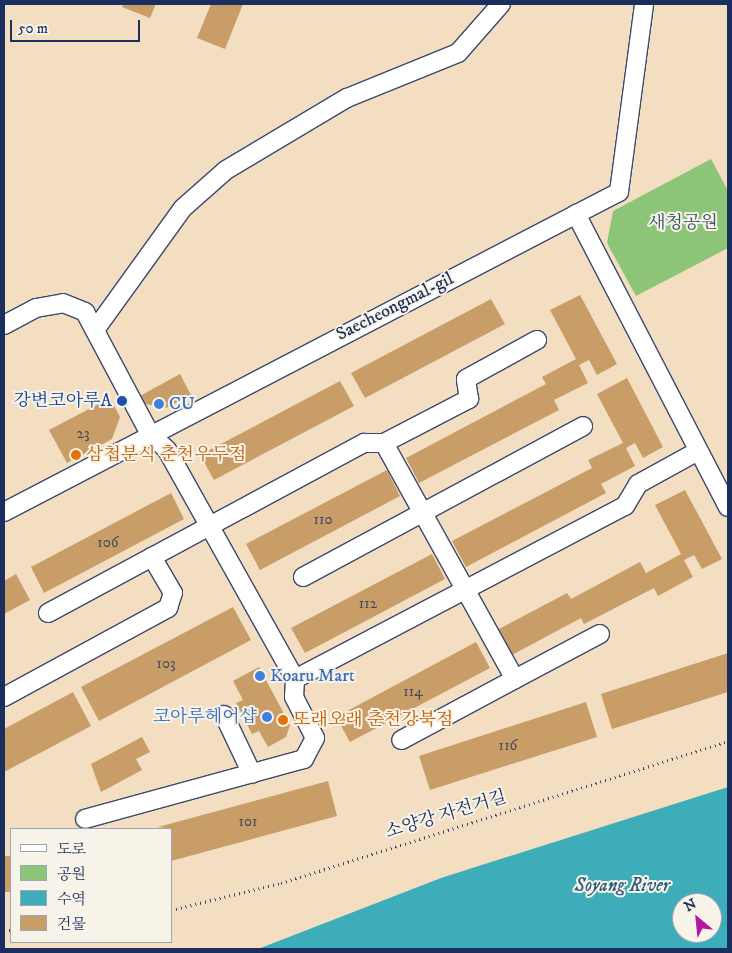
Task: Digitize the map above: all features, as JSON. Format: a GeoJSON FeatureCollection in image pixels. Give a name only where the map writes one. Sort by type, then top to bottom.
{"type":"FeatureCollection","features":[{"type":"Feature","properties":{"kind":"street"},"geometry":{"type":"LineString","coordinates":[[95,330],[183,208],[226,170],[347,98],[458,53],[502,4]]}},
{"type":"Feature","properties":{"kind":"street","name":"Saecheongmal-gil"},"geometry":{"type":"LineString","coordinates":[[4,512],[150,434],[619,192],[644,4]]}},
{"type":"Feature","properties":{"kind":"street"},"geometry":{"type":"LineString","coordinates":[[576,214],[728,507]]}},
{"type":"Feature","properties":{"kind":"street"},"geometry":{"type":"LineString","coordinates":[[4,325],[36,308],[64,303],[85,312],[150,434],[167,450],[295,679],[294,697],[315,738],[304,759],[85,820]]}},
{"type":"Feature","properties":{"kind":"street"},"geometry":{"type":"LineString","coordinates":[[48,613],[364,443],[384,443],[469,398],[466,379],[536,340]]}},
{"type":"Feature","properties":{"kind":"street"},"geometry":{"type":"LineString","coordinates":[[302,578],[583,426]]}},
{"type":"Feature","properties":{"kind":"street"},"geometry":{"type":"LineString","coordinates":[[384,443],[515,679]]}},
{"type":"Feature","properties":{"kind":"street"},"geometry":{"type":"LineString","coordinates":[[295,679],[625,506],[638,484],[698,451]]}},
{"type":"Feature","properties":{"kind":"street"},"geometry":{"type":"LineString","coordinates":[[4,697],[168,608],[173,593],[152,557]]}},
{"type":"Feature","properties":{"kind":"street"},"geometry":{"type":"LineString","coordinates":[[401,740],[600,634]]}},
{"type":"Feature","properties":{"kind":"street"},"geometry":{"type":"LineString","coordinates":[[224,715],[252,774]]}},
{"type":"Feature","properties":{"kind":"path","name":"소양강 자전거길"},"geometry":{"type":"LineString","coordinates":[[172,910],[280,883],[728,741]]}},
{"type":"Feature","properties":{"kind":"green space","name":"새청공원"},"geometry":{"type":"Polygon","coordinates":[[[711,159],[728,191],[728,248],[636,296],[607,243],[613,211],[711,159]]]}},
{"type":"Feature","properties":{"kind":"water","name":"Soyang River"},"geometry":{"type":"Polygon","coordinates":[[[728,787],[728,949],[258,949],[441,878],[728,787]]]}},
{"type":"Feature","properties":{"kind":"building"},"geometry":{"type":"Polygon","coordinates":[[[123,4],[156,4],[150,18],[122,7],[123,4]]]}},
{"type":"Feature","properties":{"kind":"building"},"geometry":{"type":"Polygon","coordinates":[[[211,4],[243,4],[225,49],[197,38],[211,4]]]}},
{"type":"Feature","properties":{"kind":"building"},"geometry":{"type":"Polygon","coordinates":[[[580,295],[617,364],[597,375],[589,360],[579,365],[588,383],[554,400],[559,410],[419,483],[406,458],[546,384],[542,377],[576,359],[550,310],[580,295]]]}},
{"type":"Feature","properties":{"kind":"building"},"geometry":{"type":"Polygon","coordinates":[[[491,299],[505,324],[365,398],[351,373],[491,299]]]}},
{"type":"Feature","properties":{"kind":"building"},"geometry":{"type":"Polygon","coordinates":[[[180,374],[191,395],[166,408],[141,403],[138,397],[180,374]]]}},
{"type":"Feature","properties":{"kind":"building"},"geometry":{"type":"Polygon","coordinates":[[[627,378],[663,447],[643,458],[635,443],[626,448],[635,466],[601,484],[606,493],[466,567],[452,541],[592,468],[588,460],[623,443],[597,394],[627,378]]]}},
{"type":"Feature","properties":{"kind":"building"},"geometry":{"type":"Polygon","coordinates":[[[340,381],[354,406],[214,480],[200,455],[340,381]]]}},
{"type":"Feature","properties":{"kind":"building"},"geometry":{"type":"Polygon","coordinates":[[[110,398],[120,417],[112,439],[67,463],[49,430],[110,398]]]}},
{"type":"Feature","properties":{"kind":"building"},"geometry":{"type":"Polygon","coordinates":[[[387,470],[400,496],[260,570],[246,544],[387,470]]]}},
{"type":"Feature","properties":{"kind":"building"},"geometry":{"type":"Polygon","coordinates":[[[685,490],[722,559],[702,569],[694,555],[684,560],[693,577],[658,596],[654,588],[584,624],[581,618],[510,656],[497,630],[567,593],[571,599],[640,562],[646,573],[681,554],[655,505],[685,490]]]}},
{"type":"Feature","properties":{"kind":"building"},"geometry":{"type":"Polygon","coordinates":[[[171,493],[184,519],[44,593],[31,567],[171,493]]]}},
{"type":"Feature","properties":{"kind":"building"},"geometry":{"type":"Polygon","coordinates":[[[432,554],[445,579],[305,653],[291,628],[432,554]]]}},
{"type":"Feature","properties":{"kind":"building"},"geometry":{"type":"Polygon","coordinates":[[[16,574],[30,600],[4,614],[4,581],[16,574]]]}},
{"type":"Feature","properties":{"kind":"building"},"geometry":{"type":"Polygon","coordinates":[[[233,607],[251,640],[99,721],[81,687],[233,607]]]}},
{"type":"Feature","properties":{"kind":"building"},"geometry":{"type":"Polygon","coordinates":[[[476,642],[490,668],[350,742],[336,717],[476,642]]]}},
{"type":"Feature","properties":{"kind":"building"},"geometry":{"type":"Polygon","coordinates":[[[728,653],[728,692],[612,729],[601,694],[728,653]]]}},
{"type":"Feature","properties":{"kind":"building"},"geometry":{"type":"Polygon","coordinates":[[[259,667],[290,725],[286,737],[268,747],[259,731],[252,734],[236,703],[243,700],[233,681],[259,667]]]}},
{"type":"Feature","properties":{"kind":"building"},"geometry":{"type":"Polygon","coordinates":[[[73,692],[91,726],[4,772],[4,729],[73,692]]]}},
{"type":"Feature","properties":{"kind":"building"},"geometry":{"type":"Polygon","coordinates":[[[586,702],[597,737],[430,790],[419,756],[586,702]]]}},
{"type":"Feature","properties":{"kind":"building"},"geometry":{"type":"Polygon","coordinates":[[[142,737],[150,752],[136,759],[142,770],[101,792],[91,764],[142,737]]]}},
{"type":"Feature","properties":{"kind":"building"},"geometry":{"type":"Polygon","coordinates":[[[328,781],[337,816],[172,861],[172,828],[158,827],[328,781]]]}},
{"type":"Feature","properties":{"kind":"building"},"geometry":{"type":"Polygon","coordinates":[[[4,856],[10,856],[10,892],[4,892],[4,856]]]}},
{"type":"Feature","properties":{"kind":"place","name":"강변코아루A"},"geometry":{"type":"Point","coordinates":[122,401]}},
{"type":"Feature","properties":{"kind":"place","name":"CU"},"geometry":{"type":"Point","coordinates":[159,404]}},
{"type":"Feature","properties":{"kind":"place","name":"삼첩분식 춘천우두점"},"geometry":{"type":"Point","coordinates":[76,455]}},
{"type":"Feature","properties":{"kind":"place","name":"Koaru Mart"},"geometry":{"type":"Point","coordinates":[260,676]}},
{"type":"Feature","properties":{"kind":"place","name":"코아루헤어샵"},"geometry":{"type":"Point","coordinates":[267,717]}},
{"type":"Feature","properties":{"kind":"place","name":"또래오래 춘천강북점"},"geometry":{"type":"Point","coordinates":[283,720]}}]}
